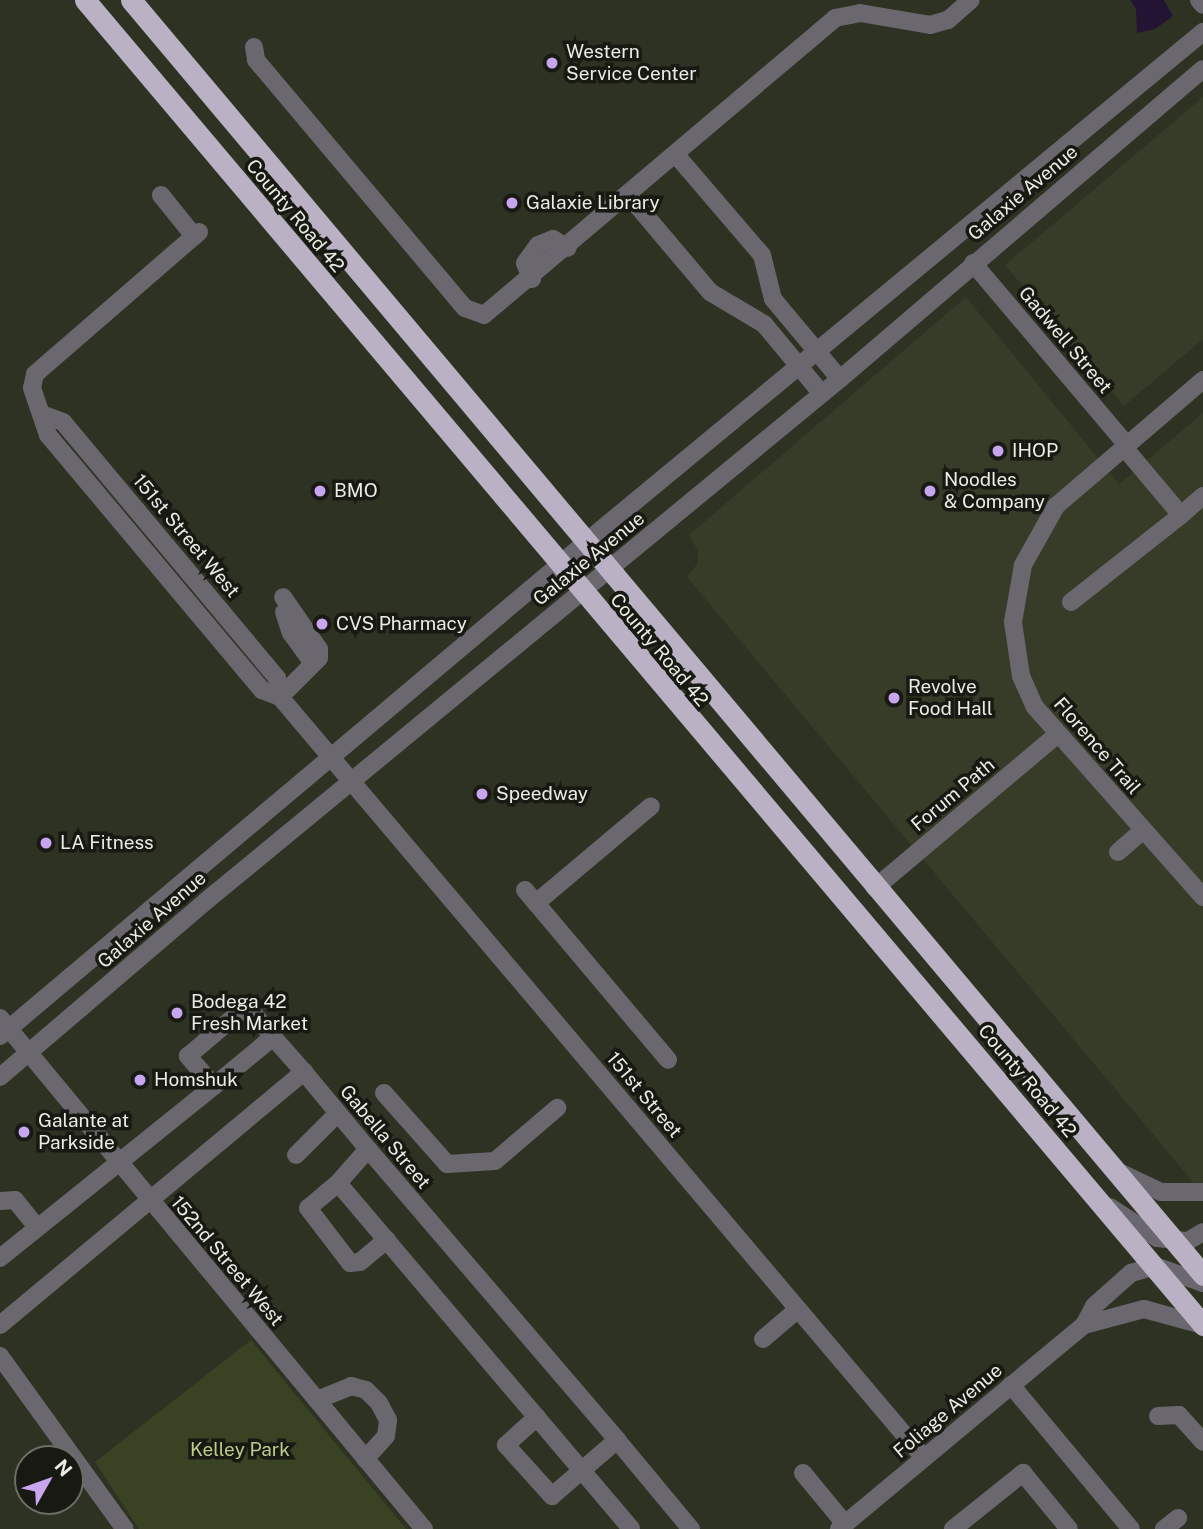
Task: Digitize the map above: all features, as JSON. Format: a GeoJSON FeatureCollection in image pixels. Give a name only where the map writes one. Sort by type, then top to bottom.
{"type":"FeatureCollection","features":[{"type":"Feature","properties":{"kind":"highway","name":"County Road 42"},"geometry":{"type":"LineString","coordinates":[[85,0],[560,567],[1203,1325]]}},
{"type":"Feature","properties":{"kind":"highway","name":"County Road 42"},"geometry":{"type":"LineString","coordinates":[[131,0],[589,540],[875,888],[1203,1275]]}},
{"type":"Feature","properties":{"kind":"street"},"geometry":{"type":"LineString","coordinates":[[254,47],[256,60],[465,309],[484,315],[532,279],[835,18],[860,13],[930,24],[947,20],[971,0]]}},
{"type":"Feature","properties":{"kind":"street"},"geometry":{"type":"LineString","coordinates":[[1199,0],[1203,5]]}},
{"type":"Feature","properties":{"kind":"street","name":"Galaxie Avenue"},"geometry":{"type":"LineString","coordinates":[[3,1028],[332,759],[589,540],[1203,32]]}},
{"type":"Feature","properties":{"kind":"street","name":"Galaxie Avenue"},"geometry":{"type":"LineString","coordinates":[[0,1077],[351,781],[840,379],[1203,69]]}},
{"type":"Feature","properties":{"kind":"street"},"geometry":{"type":"LineString","coordinates":[[677,156],[762,255],[773,299],[840,379]]}},
{"type":"Feature","properties":{"kind":"street","name":"151st Street West"},"geometry":{"type":"LineString","coordinates":[[161,195],[196,234],[46,361],[35,374],[32,388],[44,415],[63,422],[277,678],[280,697],[332,759]]}},
{"type":"Feature","properties":{"kind":"street"},"geometry":{"type":"LineString","coordinates":[[629,196],[710,292],[764,324],[821,393]]}},
{"type":"Feature","properties":{"kind":"street","name":"Gadwell Street"},"geometry":{"type":"LineString","coordinates":[[973,263],[1181,514]]}},
{"type":"Feature","properties":{"kind":"street","name":"Florence Trail"},"geometry":{"type":"LineString","coordinates":[[1203,380],[1056,506],[1021,572],[1013,622],[1017,657],[1035,707],[1203,897]]}},
{"type":"Feature","properties":{"kind":"street"},"geometry":{"type":"LineString","coordinates":[[1071,602],[1203,496]]}},
{"type":"Feature","properties":{"kind":"street"},"geometry":{"type":"LineString","coordinates":[[280,697],[313,663],[319,649],[283,597]]}},
{"type":"Feature","properties":{"kind":"street","name":"Forum Path"},"geometry":{"type":"LineString","coordinates":[[875,888],[1057,735]]}},
{"type":"Feature","properties":{"kind":"street","name":"151st Street"},"geometry":{"type":"LineString","coordinates":[[332,759],[924,1458]]}},
{"type":"Feature","properties":{"kind":"street"},"geometry":{"type":"LineString","coordinates":[[651,806],[531,897],[668,1060]]}},
{"type":"Feature","properties":{"kind":"street"},"geometry":{"type":"LineString","coordinates":[[1118,852],[1143,830]]}},
{"type":"Feature","properties":{"kind":"street","name":"Gabella Street"},"geometry":{"type":"LineString","coordinates":[[214,1086],[188,1056],[247,1006],[691,1529]]}},
{"type":"Feature","properties":{"kind":"street","name":"152nd Street West"},"geometry":{"type":"LineString","coordinates":[[3,1028],[29,1053],[424,1529]]}},
{"type":"Feature","properties":{"kind":"street"},"geometry":{"type":"LineString","coordinates":[[0,1258],[273,1037]]}},
{"type":"Feature","properties":{"kind":"street"},"geometry":{"type":"LineString","coordinates":[[0,1325],[304,1072]]}},
{"type":"Feature","properties":{"kind":"street"},"geometry":{"type":"LineString","coordinates":[[384,1093],[447,1164],[495,1161],[557,1108]]}},
{"type":"Feature","properties":{"kind":"street"},"geometry":{"type":"LineString","coordinates":[[296,1155],[338,1113]]}},
{"type":"Feature","properties":{"kind":"street"},"geometry":{"type":"LineString","coordinates":[[368,1149],[338,1183],[307,1208],[350,1263],[360,1262],[387,1239]]}},
{"type":"Feature","properties":{"kind":"street"},"geometry":{"type":"LineString","coordinates":[[1114,1170],[1161,1192],[1203,1192]]}},
{"type":"Feature","properties":{"kind":"street"},"geometry":{"type":"LineString","coordinates":[[338,1183],[631,1529]]}},
{"type":"Feature","properties":{"kind":"street"},"geometry":{"type":"LineString","coordinates":[[1096,1197],[1140,1230],[1175,1241],[1188,1241],[1203,1232]]}},
{"type":"Feature","properties":{"kind":"street"},"geometry":{"type":"LineString","coordinates":[[0,1201],[15,1200],[37,1227]]}},
{"type":"Feature","properties":{"kind":"street"},"geometry":{"type":"LineString","coordinates":[[1131,1273],[1137,1245]]}},
{"type":"Feature","properties":{"kind":"street"},"geometry":{"type":"LineString","coordinates":[[1155,1266],[1203,1283]]}},
{"type":"Feature","properties":{"kind":"street","name":"Foliage Avenue"},"geometry":{"type":"LineString","coordinates":[[842,1526],[1084,1325],[1094,1306],[1131,1273],[1155,1266]]}},
{"type":"Feature","properties":{"kind":"street"},"geometry":{"type":"LineString","coordinates":[[763,1339],[798,1309]]}},
{"type":"Feature","properties":{"kind":"street","name":"Foliage Avenue"},"geometry":{"type":"LineString","coordinates":[[1084,1325],[1144,1309],[1203,1325]]}},
{"type":"Feature","properties":{"kind":"street"},"geometry":{"type":"LineString","coordinates":[[0,1356],[125,1529]]}},
{"type":"Feature","properties":{"kind":"street"},"geometry":{"type":"LineString","coordinates":[[1011,1385],[1131,1529]]}},
{"type":"Feature","properties":{"kind":"street"},"geometry":{"type":"LineString","coordinates":[[317,1400],[351,1386],[366,1390],[379,1403],[388,1420],[386,1436],[365,1459]]}},
{"type":"Feature","properties":{"kind":"street"},"geometry":{"type":"LineString","coordinates":[[1158,1416],[1179,1415],[1203,1442]]}},
{"type":"Feature","properties":{"kind":"street"},"geometry":{"type":"LineString","coordinates":[[537,1418],[510,1439],[508,1451],[552,1496],[584,1473],[617,1440]]}},
{"type":"Feature","properties":{"kind":"street"},"geometry":{"type":"LineString","coordinates":[[803,1473],[842,1526]]}},
{"type":"Feature","properties":{"kind":"street"},"geometry":{"type":"LineString","coordinates":[[953,1529],[1023,1473],[1069,1529]]}},
{"type":"Feature","properties":{"kind":"shaded area"},"geometry":{"type":"Polygon","coordinates":[[[1130,0],[1164,0],[1173,16],[1155,29],[1137,33],[1136,9],[1130,0]]]}},
{"type":"Feature","properties":{"kind":"shaded area"},"geometry":{"type":"Polygon","coordinates":[[[1203,97],[1203,339],[1124,406],[1005,265],[1203,97]]]}},
{"type":"Feature","properties":{"kind":"shaded area"},"geometry":{"type":"Polygon","coordinates":[[[966,297],[1119,484],[1203,413],[1203,1194],[687,577],[697,564],[698,551],[689,535],[966,297]]]}},
{"type":"Feature","properties":{"kind":"green space","name":"Kelley Park"},"geometry":{"type":"Polygon","coordinates":[[[251,1340],[406,1529],[139,1529],[95,1462],[251,1340]]]}},
{"type":"Feature","properties":{"kind":"place","name":"Western Service Center"},"geometry":{"type":"Point","coordinates":[552,63]}},
{"type":"Feature","properties":{"kind":"place","name":"Galaxie Library"},"geometry":{"type":"Point","coordinates":[512,203]}},
{"type":"Feature","properties":{"kind":"place","name":"IHOP"},"geometry":{"type":"Point","coordinates":[998,451]}},
{"type":"Feature","properties":{"kind":"place","name":"BMO"},"geometry":{"type":"Point","coordinates":[320,491]}},
{"type":"Feature","properties":{"kind":"place","name":"Noodles & Company"},"geometry":{"type":"Point","coordinates":[930,491]}},
{"type":"Feature","properties":{"kind":"place","name":"CVS Pharmacy"},"geometry":{"type":"Point","coordinates":[322,624]}},
{"type":"Feature","properties":{"kind":"place","name":"Revolve Food Hall"},"geometry":{"type":"Point","coordinates":[894,698]}},
{"type":"Feature","properties":{"kind":"place","name":"Speedway"},"geometry":{"type":"Point","coordinates":[482,794]}},
{"type":"Feature","properties":{"kind":"place","name":"LA Fitness"},"geometry":{"type":"Point","coordinates":[46,843]}},
{"type":"Feature","properties":{"kind":"place","name":"Bodega 42 Fresh Market"},"geometry":{"type":"Point","coordinates":[177,1013]}},
{"type":"Feature","properties":{"kind":"place","name":"Homshuk"},"geometry":{"type":"Point","coordinates":[140,1080]}},
{"type":"Feature","properties":{"kind":"place","name":"Galante at Parkside"},"geometry":{"type":"Point","coordinates":[24,1132]}}]}
